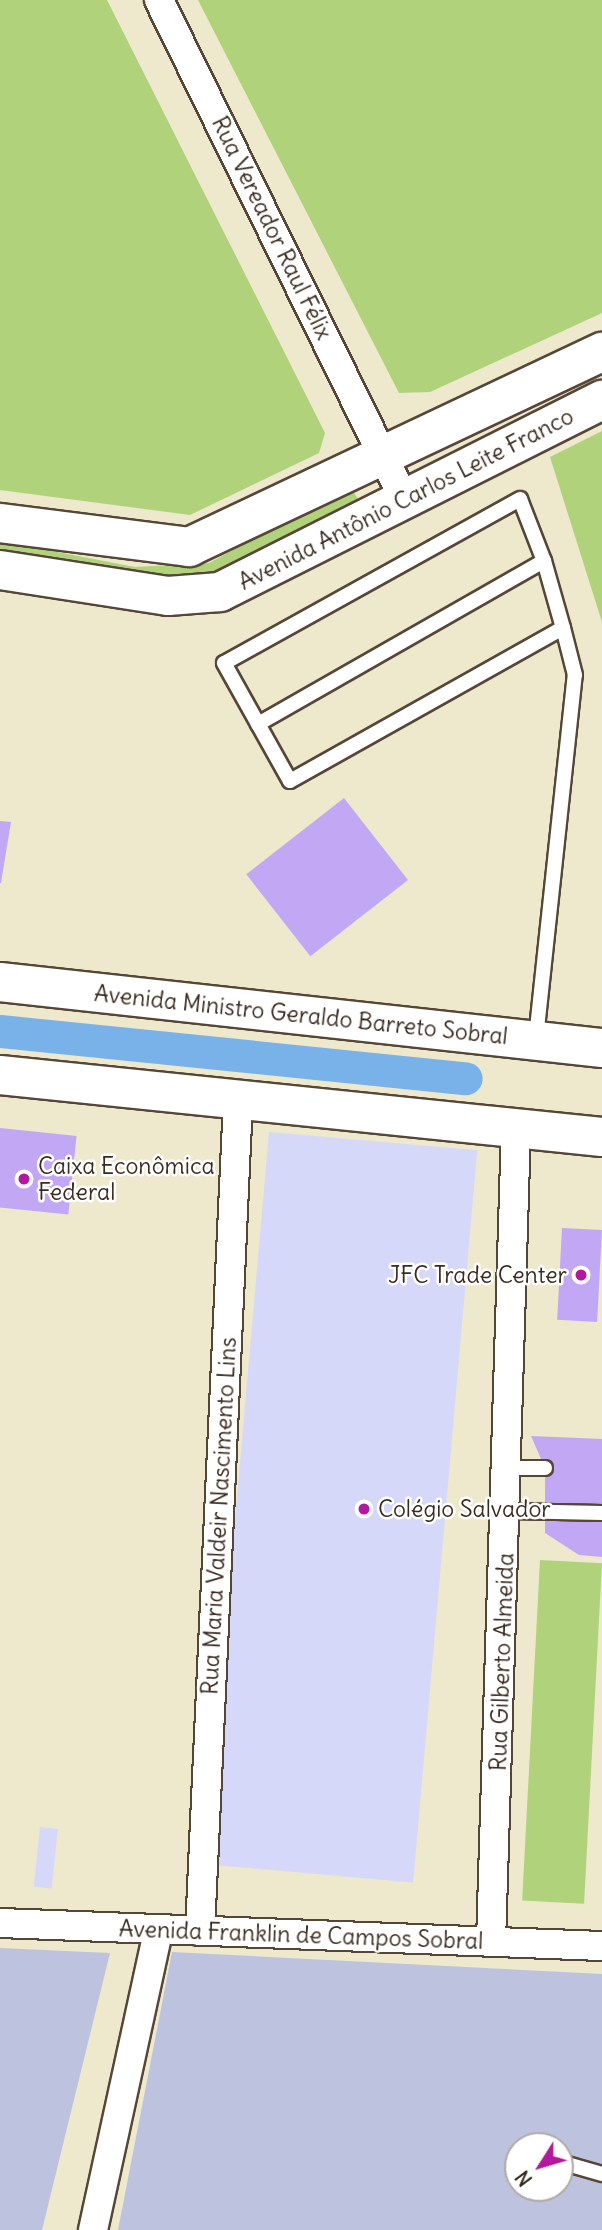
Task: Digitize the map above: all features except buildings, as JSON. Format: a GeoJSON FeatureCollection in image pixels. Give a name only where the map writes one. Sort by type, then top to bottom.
{"type":"FeatureCollection","features":[{"type":"Feature","properties":{"kind":"street","name":"Rua Vereador Raul Félix"},"geometry":{"type":"LineString","coordinates":[[159,0],[402,495]]}},
{"type":"Feature","properties":{"kind":"street","name":"Avenida Antônio Carlos Leite Franco"},"geometry":{"type":"LineString","coordinates":[[0,523],[189,547],[602,352]]}},
{"type":"Feature","properties":{"kind":"street","name":"Avenida Antônio Carlos Leite Franco"},"geometry":{"type":"LineString","coordinates":[[0,570],[193,597],[242,585],[402,495],[602,400]]}},
{"type":"Feature","properties":{"kind":"street","name":"Avenida Ministro Geraldo Barreto Sobral"},"geometry":{"type":"LineString","coordinates":[[0,982],[602,1048]]}},
{"type":"Feature","properties":{"kind":"street"},"geometry":{"type":"LineString","coordinates":[[0,1075],[602,1137]]}},
{"type":"Feature","properties":{"kind":"street","name":"Rua Maria Valdeir Nascimento Lins"},"geometry":{"type":"LineString","coordinates":[[200,1931],[238,1101]]}},
{"type":"Feature","properties":{"kind":"street","name":"Rua Gilberto Almeida"},"geometry":{"type":"LineString","coordinates":[[491,1942],[510,1468],[516,1130]]}},
{"type":"Feature","properties":{"kind":"street","name":"Avenida Franklin de Campos Sobral"},"geometry":{"type":"LineString","coordinates":[[0,1923],[602,1946]]}},
{"type":"Feature","properties":{"kind":"street"},"geometry":{"type":"LineString","coordinates":[[93,2230],[158,1931]]}},
{"type":"Feature","properties":{"kind":"lane"},"geometry":{"type":"LineString","coordinates":[[536,1041],[575,674],[563,628],[544,561],[520,499],[224,663],[290,781],[563,628]]}},
{"type":"Feature","properties":{"kind":"lane"},"geometry":{"type":"LineString","coordinates":[[258,724],[544,561]]}},
{"type":"Feature","properties":{"kind":"lane"},"geometry":{"type":"LineString","coordinates":[[510,1468],[545,1468]]}},
{"type":"Feature","properties":{"kind":"lane"},"geometry":{"type":"LineString","coordinates":[[508,1511],[602,1513]]}},
{"type":"Feature","properties":{"kind":"lane"},"geometry":{"type":"LineString","coordinates":[[574,2166],[602,2174]]}},
{"type":"Feature","properties":{"kind":"shaded area","name":"Colégio Salvador"},"geometry":{"type":"Polygon","coordinates":[[[269,1132],[477,1150],[413,1882],[205,1864],[269,1132]]]}},
{"type":"Feature","properties":{"kind":"shaded area"},"geometry":{"type":"Polygon","coordinates":[[[40,1827],[58,1829],[52,1889],[34,1887],[40,1827]]]}},
{"type":"Feature","properties":{"kind":"shaded area"},"geometry":{"type":"Polygon","coordinates":[[[0,1948],[110,1953],[42,2230],[0,2230],[0,1948]]]}},
{"type":"Feature","properties":{"kind":"shaded area"},"geometry":{"type":"Polygon","coordinates":[[[172,1952],[602,1974],[602,2230],[118,2230],[172,1952]]]}},
{"type":"Feature","properties":{"kind":"green space"},"geometry":{"type":"Polygon","coordinates":[[[0,0],[107,0],[325,433],[319,453],[190,515],[0,490],[0,0]]]}},
{"type":"Feature","properties":{"kind":"green space"},"geometry":{"type":"Polygon","coordinates":[[[198,0],[602,0],[602,313],[430,392],[399,393],[198,0]]]}},
{"type":"Feature","properties":{"kind":"green space"},"geometry":{"type":"Polygon","coordinates":[[[602,431],[602,622],[550,457],[602,431]]]}},
{"type":"Feature","properties":{"kind":"green space"},"geometry":{"type":"Polygon","coordinates":[[[350,487],[363,506],[197,588],[0,563],[0,541],[135,567],[209,563],[350,487]]]}},
{"type":"Feature","properties":{"kind":"green space"},"geometry":{"type":"Polygon","coordinates":[[[540,1560],[602,1563],[584,1904],[522,1901],[540,1560]]]}},
{"type":"Feature","properties":{"kind":"waterway"},"geometry":{"type":"LineString","coordinates":[[0,1031],[466,1078]]}},
{"type":"Feature","properties":{"kind":"place","name":"Caixa Econômica Federal"},"geometry":{"type":"Point","coordinates":[24,1179]}},
{"type":"Feature","properties":{"kind":"place","name":"JFC Trade Center"},"geometry":{"type":"Point","coordinates":[581,1275]}},
{"type":"Feature","properties":{"kind":"place","name":"Colégio Salvador"},"geometry":{"type":"Point","coordinates":[364,1509]}}]}
